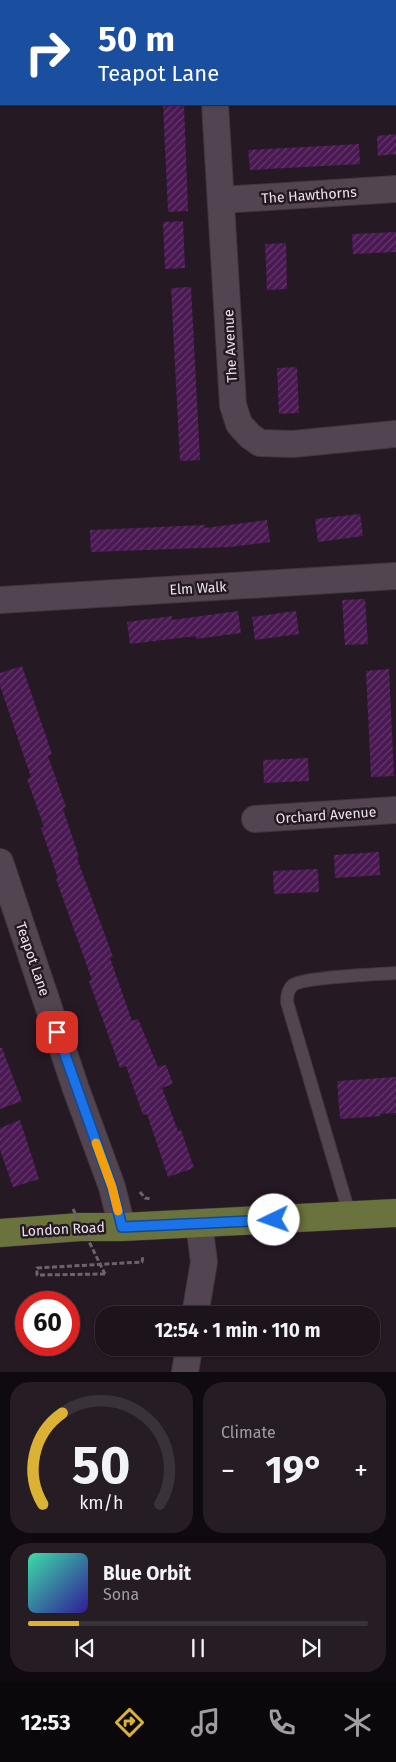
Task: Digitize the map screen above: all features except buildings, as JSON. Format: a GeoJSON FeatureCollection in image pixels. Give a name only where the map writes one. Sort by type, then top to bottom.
{"type":"FeatureCollection","features":[{"type":"Feature","properties":{"kind":"main road","name":"London Road"},"geometry":{"type":"LineString","coordinates":[[0,1233],[80,1227],[122,1227],[396,1213]]}},
{"type":"Feature","properties":{"kind":"street","name":"The Avenue"},"geometry":{"type":"LineString","coordinates":[[215,105],[234,405],[239,424],[250,436],[260,443],[293,444],[396,434]]}},
{"type":"Feature","properties":{"kind":"street","name":"The Hawthorns"},"geometry":{"type":"LineString","coordinates":[[221,200],[396,189]]}},
{"type":"Feature","properties":{"kind":"street","name":"Elm Walk"},"geometry":{"type":"LineString","coordinates":[[0,600],[396,576]]}},
{"type":"Feature","properties":{"kind":"street","name":"Orchard Avenue"},"geometry":{"type":"LineString","coordinates":[[255,819],[396,810]]}},
{"type":"Feature","properties":{"kind":"street","name":"Teapot Lane"},"geometry":{"type":"LineString","coordinates":[[0,862],[76,1089],[112,1187],[122,1227]]}},
{"type":"Feature","properties":{"kind":"street"},"geometry":{"type":"LineString","coordinates":[[197,1306],[204,1262],[199,1223]]}},
{"type":"Feature","properties":{"kind":"street"},"geometry":{"type":"LineString","coordinates":[[185,1372],[188,1356]]}},
{"type":"Feature","properties":{"kind":"lane"},"geometry":{"type":"LineString","coordinates":[[350,1216],[287,1002],[287,994],[293,984],[309,980],[396,972]]}},
{"type":"Feature","properties":{"kind":"path"},"geometry":{"type":"LineString","coordinates":[[74,1209],[81,1225],[93,1250],[97,1258],[101,1266],[105,1274],[37,1275],[37,1268],[65,1266],[94,1265],[104,1264],[142,1262],[143,1256]]}},
{"type":"Feature","properties":{"kind":"path"},"geometry":{"type":"LineString","coordinates":[[75,1217],[83,1214]]}},
{"type":"Feature","properties":{"kind":"slow traffic"},"geometry":{"type":"LineString","coordinates":[[96,1143],[112,1187],[118,1211]]}},
{"type":"Feature","properties":{"kind":"route"},"geometry":{"type":"LineString","coordinates":[[57,1032],[112,1187],[122,1227],[274,1220]]}}]}
